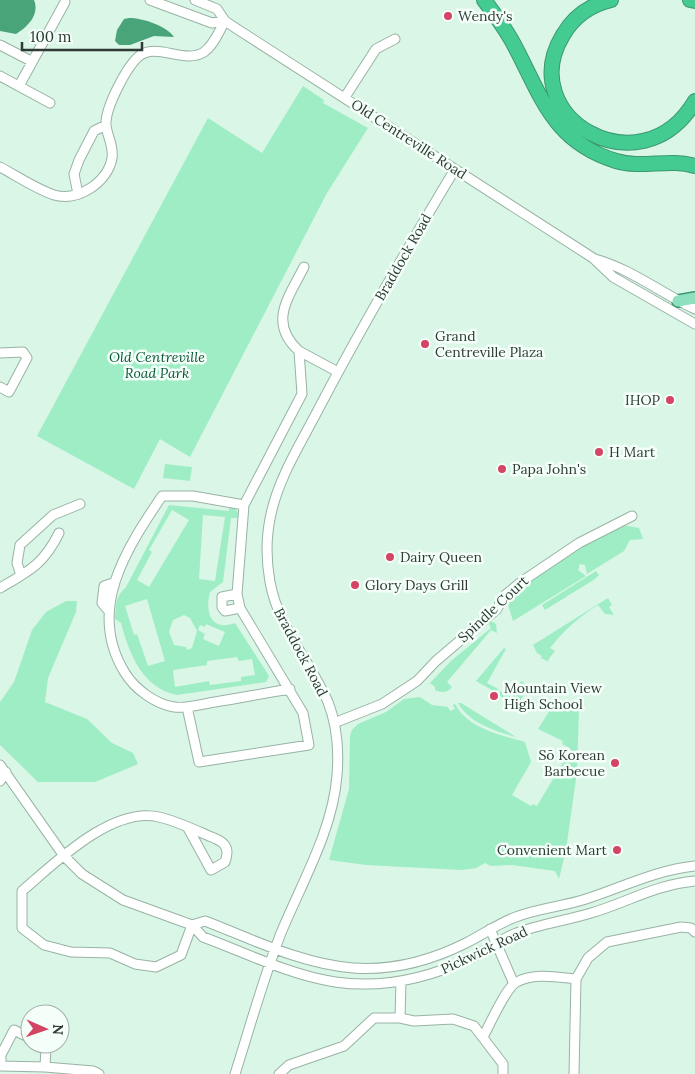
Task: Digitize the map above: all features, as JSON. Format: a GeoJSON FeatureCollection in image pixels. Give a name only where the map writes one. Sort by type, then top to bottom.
{"type":"FeatureCollection","features":[{"type":"Feature","properties":{"kind":"highway"},"geometry":{"type":"LineString","coordinates":[[484,0],[512,42],[544,107],[575,141],[600,156],[625,163],[678,162],[695,166]]}},
{"type":"Feature","properties":{"kind":"highway"},"geometry":{"type":"LineString","coordinates":[[611,0],[591,7],[580,14],[558,43],[552,67],[552,79],[554,90],[566,113],[574,122],[594,135],[605,140],[630,143],[653,139],[671,130],[689,112],[695,101]]}},
{"type":"Feature","properties":{"kind":"highway"},"geometry":{"type":"LineString","coordinates":[[690,0],[695,1]]}},
{"type":"Feature","properties":{"kind":"highway"},"geometry":{"type":"LineString","coordinates":[[678,162],[695,156]]}},
{"type":"Feature","properties":{"kind":"main road"},"geometry":{"type":"LineString","coordinates":[[678,301],[695,298]]}},
{"type":"Feature","properties":{"kind":"street","name":"Old Centreville Road"},"geometry":{"type":"LineString","coordinates":[[150,0],[212,23],[225,21]]}},
{"type":"Feature","properties":{"kind":"street","name":"Old Centreville Road"},"geometry":{"type":"LineString","coordinates":[[195,0],[217,9],[225,21],[593,258],[612,277],[695,324]]}},
{"type":"Feature","properties":{"kind":"street"},"geometry":{"type":"LineString","coordinates":[[19,86],[65,2]]}},
{"type":"Feature","properties":{"kind":"street"},"geometry":{"type":"LineString","coordinates":[[0,167],[52,194],[78,194],[92,188],[109,169],[112,157],[106,125],[108,109],[130,66],[139,56],[151,51],[192,56],[203,52],[213,43],[225,21]]}},
{"type":"Feature","properties":{"kind":"street"},"geometry":{"type":"LineString","coordinates":[[345,97],[376,49],[395,39]]}},
{"type":"Feature","properties":{"kind":"street"},"geometry":{"type":"LineString","coordinates":[[0,45],[31,61]]}},
{"type":"Feature","properties":{"kind":"street"},"geometry":{"type":"LineString","coordinates":[[0,76],[50,103]]}},
{"type":"Feature","properties":{"kind":"street"},"geometry":{"type":"LineString","coordinates":[[78,194],[74,174],[79,160],[94,131],[106,125]]}},
{"type":"Feature","properties":{"kind":"street","name":"Braddock Road"},"geometry":{"type":"LineString","coordinates":[[235,1074],[276,948],[321,838],[331,806],[338,759],[334,722],[319,684],[277,608],[270,585],[267,555],[271,513],[277,492],[338,372],[388,280],[455,169]]}},
{"type":"Feature","properties":{"kind":"street","name":"Old Centreville Road"},"geometry":{"type":"LineString","coordinates":[[593,258],[621,267],[695,309]]}},
{"type":"Feature","properties":{"kind":"street"},"geometry":{"type":"LineString","coordinates":[[304,267],[283,309],[282,326],[288,341],[299,351],[338,372]]}},
{"type":"Feature","properties":{"kind":"street"},"geometry":{"type":"LineString","coordinates":[[187,707],[199,762],[309,745],[303,714],[290,689],[240,608],[237,594],[244,505],[302,394],[299,351]]}},
{"type":"Feature","properties":{"kind":"street"},"geometry":{"type":"LineString","coordinates":[[0,353],[23,352],[26,358],[9,392],[0,387]]}},
{"type":"Feature","properties":{"kind":"street"},"geometry":{"type":"LineString","coordinates":[[244,505],[193,496],[162,496],[145,521],[113,583],[108,610],[110,635],[116,659],[128,678],[142,692],[163,704],[187,707],[290,689]]}},
{"type":"Feature","properties":{"kind":"street"},"geometry":{"type":"LineString","coordinates":[[21,575],[17,563],[20,545],[53,515],[80,504]]}},
{"type":"Feature","properties":{"kind":"street","name":"Spindle Court"},"geometry":{"type":"LineString","coordinates":[[334,722],[382,704],[417,681],[436,661],[497,609],[504,596],[521,582],[579,543],[632,516]]}},
{"type":"Feature","properties":{"kind":"street"},"geometry":{"type":"LineString","coordinates":[[0,588],[21,575],[49,553],[59,532]]}},
{"type":"Feature","properties":{"kind":"street"},"geometry":{"type":"LineString","coordinates":[[237,594],[222,597],[222,607],[226,611],[240,608]]}},
{"type":"Feature","properties":{"kind":"street"},"geometry":{"type":"LineString","coordinates":[[0,765],[64,856],[89,879],[123,900],[162,916],[192,925],[182,955],[156,967],[134,964],[110,953],[71,952],[44,945],[22,928],[22,891],[64,856],[77,845],[115,823],[139,816],[158,817],[224,841],[228,848],[225,862],[211,870],[188,828]]}},
{"type":"Feature","properties":{"kind":"street"},"geometry":{"type":"LineString","coordinates":[[0,781],[6,772]]}},
{"type":"Feature","properties":{"kind":"street","name":"Pickwick Road"},"geometry":{"type":"LineString","coordinates":[[695,866],[651,874],[584,900],[528,913],[490,929],[439,956],[413,964],[382,969],[334,966],[276,948],[204,921],[192,925],[203,937],[271,962],[335,982],[380,984],[442,971],[536,926],[611,907],[639,893],[695,881]]}},
{"type":"Feature","properties":{"kind":"street"},"geometry":{"type":"LineString","coordinates":[[574,1074],[576,979],[588,958],[607,942],[681,927],[691,928],[695,932]]}},
{"type":"Feature","properties":{"kind":"street"},"geometry":{"type":"LineString","coordinates":[[490,929],[514,984]]}},
{"type":"Feature","properties":{"kind":"street"},"geometry":{"type":"LineString","coordinates":[[483,1037],[497,1009],[514,984],[541,976],[576,979]]}},
{"type":"Feature","properties":{"kind":"street"},"geometry":{"type":"LineString","coordinates":[[400,981],[400,1018]]}},
{"type":"Feature","properties":{"kind":"street"},"geometry":{"type":"LineString","coordinates":[[279,1074],[289,1065],[344,1046],[374,1018],[400,1018],[414,1021],[452,1020],[474,1026],[503,1064],[503,1074]]}},
{"type":"Feature","properties":{"kind":"street"},"geometry":{"type":"LineString","coordinates":[[20,1033],[14,1030],[1,1055],[1,1066],[46,1067],[93,1071],[99,1074]]}},
{"type":"Feature","properties":{"kind":"street"},"geometry":{"type":"LineString","coordinates":[[46,1054],[46,1067]]}},
{"type":"Feature","properties":{"kind":"green space","name":"Old Centreville Road Park"},"geometry":{"type":"Polygon","coordinates":[[[303,86],[324,100],[323,103],[368,128],[327,193],[190,457],[160,439],[134,489],[37,436],[208,118],[262,153],[303,86]]]}},
{"type":"Feature","properties":{"kind":"green space"},"geometry":{"type":"Polygon","coordinates":[[[165,464],[192,467],[190,481],[163,478],[165,464]]]}},
{"type":"Feature","properties":{"kind":"green space"},"geometry":{"type":"Polygon","coordinates":[[[169,505],[229,511],[229,507],[234,507],[238,513],[237,518],[231,518],[223,582],[210,592],[209,613],[211,618],[220,625],[235,623],[269,676],[266,682],[177,695],[155,685],[139,668],[128,646],[121,623],[115,619],[118,598],[126,587],[169,505]],[[172,510],[149,550],[152,552],[137,580],[149,587],[189,520],[172,510]],[[203,515],[199,579],[215,581],[225,517],[203,515]],[[147,599],[125,606],[134,635],[137,634],[148,666],[165,661],[147,599]],[[184,615],[173,620],[169,632],[174,645],[186,647],[187,650],[192,648],[197,631],[190,618],[184,615]],[[206,624],[205,627],[200,625],[198,630],[205,634],[203,639],[219,646],[225,632],[206,624]],[[237,657],[207,661],[207,665],[173,670],[175,687],[209,681],[210,685],[241,681],[241,677],[255,675],[252,659],[239,661],[237,657]]]}},
{"type":"Feature","properties":{"kind":"green space"},"geometry":{"type":"Polygon","coordinates":[[[621,525],[639,528],[643,539],[630,540],[624,551],[587,574],[585,565],[580,564],[578,570],[586,576],[513,621],[508,605],[502,605],[518,589],[570,553],[621,525]]]}},
{"type":"Feature","properties":{"kind":"green space"},"geometry":{"type":"Polygon","coordinates":[[[596,571],[599,575],[595,579],[545,610],[542,605],[596,571]]]}},
{"type":"Feature","properties":{"kind":"green space"},"geometry":{"type":"Polygon","coordinates":[[[608,598],[612,605],[609,607],[614,615],[605,614],[598,605],[572,624],[555,641],[550,648],[555,651],[548,660],[549,662],[541,658],[542,656],[537,653],[533,645],[608,598]]]}},
{"type":"Feature","properties":{"kind":"green space"},"geometry":{"type":"Polygon","coordinates":[[[66,601],[77,601],[76,612],[48,678],[45,702],[87,719],[112,743],[133,753],[138,764],[95,782],[38,782],[0,745],[0,702],[14,682],[32,630],[46,612],[66,601]]]}},
{"type":"Feature","properties":{"kind":"green space"},"geometry":{"type":"Polygon","coordinates":[[[491,621],[496,624],[497,633],[491,630],[447,682],[452,687],[450,689],[444,692],[435,690],[435,687],[430,683],[451,661],[491,628],[488,623],[491,621]]]}},
{"type":"Feature","properties":{"kind":"green space"},"geometry":{"type":"Polygon","coordinates":[[[504,648],[506,649],[487,683],[498,689],[495,692],[476,681],[504,648]]]}},
{"type":"Feature","properties":{"kind":"green space"},"geometry":{"type":"Polygon","coordinates":[[[521,681],[529,686],[517,706],[500,696],[500,691],[512,697],[521,681]]]}},
{"type":"Feature","properties":{"kind":"green space"},"geometry":{"type":"Polygon","coordinates":[[[420,697],[432,705],[448,707],[450,711],[455,709],[453,705],[455,704],[468,720],[477,725],[497,734],[525,742],[531,762],[512,795],[531,806],[533,804],[537,806],[571,749],[562,744],[563,741],[538,729],[550,710],[579,709],[577,772],[566,850],[559,879],[555,871],[512,865],[491,866],[485,863],[476,868],[462,870],[366,865],[329,860],[349,789],[350,736],[352,730],[358,724],[386,712],[404,699],[420,697]]]}},
{"type":"Feature","properties":{"kind":"green space"},"geometry":{"type":"Polygon","coordinates":[[[458,703],[461,703],[516,737],[491,729],[476,721],[458,703]]]}},
{"type":"Feature","properties":{"kind":"shaded area"},"geometry":{"type":"Polygon","coordinates":[[[0,0],[34,0],[35,10],[32,20],[16,34],[0,31],[0,0]]]}},
{"type":"Feature","properties":{"kind":"shaded area"},"geometry":{"type":"Polygon","coordinates":[[[129,18],[154,23],[166,29],[174,37],[154,36],[130,45],[119,45],[115,41],[117,30],[124,19],[129,18]]]}},
{"type":"Feature","properties":{"kind":"place","name":"Wendy's"},"geometry":{"type":"Point","coordinates":[448,16]}},
{"type":"Feature","properties":{"kind":"place","name":"Grand Centreville Plaza"},"geometry":{"type":"Point","coordinates":[425,344]}},
{"type":"Feature","properties":{"kind":"place","name":"IHOP"},"geometry":{"type":"Point","coordinates":[670,400]}},
{"type":"Feature","properties":{"kind":"place","name":"H Mart"},"geometry":{"type":"Point","coordinates":[599,452]}},
{"type":"Feature","properties":{"kind":"place","name":"Papa John's"},"geometry":{"type":"Point","coordinates":[502,469]}},
{"type":"Feature","properties":{"kind":"place","name":"Dairy Queen"},"geometry":{"type":"Point","coordinates":[390,557]}},
{"type":"Feature","properties":{"kind":"place","name":"Glory Days Grill"},"geometry":{"type":"Point","coordinates":[355,585]}},
{"type":"Feature","properties":{"kind":"place","name":"Mountain View High School"},"geometry":{"type":"Point","coordinates":[494,696]}},
{"type":"Feature","properties":{"kind":"place","name":"Sō Korean Barbecue"},"geometry":{"type":"Point","coordinates":[615,763]}},
{"type":"Feature","properties":{"kind":"place","name":"Convenient Mart"},"geometry":{"type":"Point","coordinates":[617,850]}}]}
